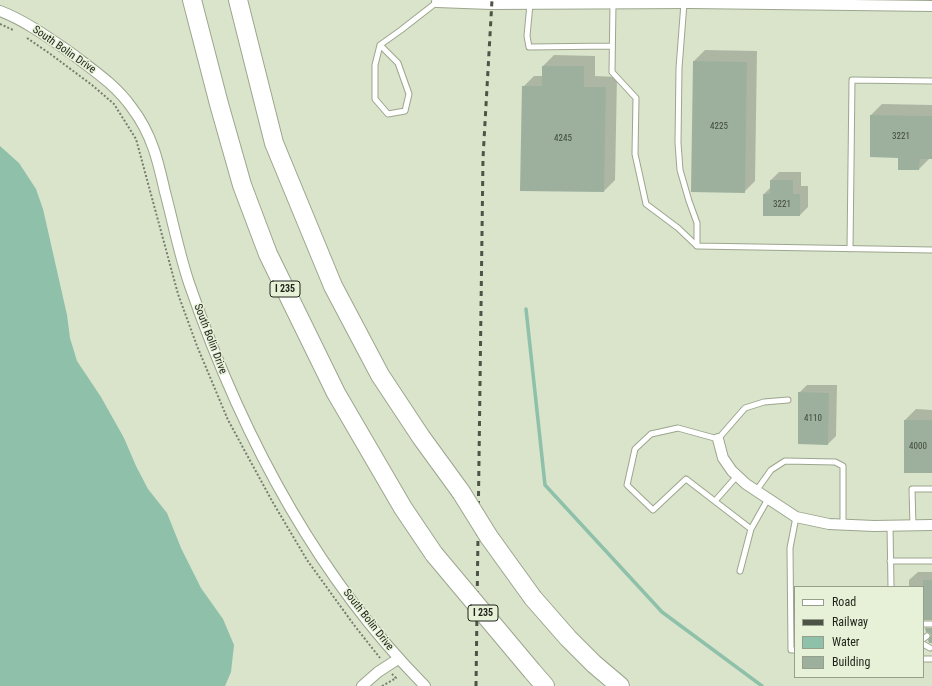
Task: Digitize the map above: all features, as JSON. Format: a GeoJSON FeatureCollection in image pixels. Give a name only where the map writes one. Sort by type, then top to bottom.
{"type":"FeatureCollection","features":[{"type":"Feature","properties":{"kind":"highway","name":"I 235"},"geometry":{"type":"LineString","coordinates":[[192,0],[242,185],[268,254],[336,392],[403,508],[434,554],[545,686]]}},
{"type":"Feature","properties":{"kind":"highway"},"geometry":{"type":"LineString","coordinates":[[238,0],[274,143],[333,286],[380,375],[421,437],[461,492],[489,537],[533,598],[568,638],[594,664],[620,686]]}},
{"type":"Feature","properties":{"kind":"street"},"geometry":{"type":"LineString","coordinates":[[435,1],[530,4],[794,2],[932,6]]}},
{"type":"Feature","properties":{"kind":"street","name":"South Bolin Drive"},"geometry":{"type":"LineString","coordinates":[[0,11],[41,32],[104,78],[132,108],[147,132],[155,151],[182,262],[218,363],[258,449],[286,502],[335,578],[398,659],[425,686]]}},
{"type":"Feature","properties":{"kind":"street"},"geometry":{"type":"LineString","coordinates":[[718,439],[723,458],[737,476],[756,491],[796,517],[829,524],[890,526],[932,525]]}},
{"type":"Feature","properties":{"kind":"street"},"geometry":{"type":"LineString","coordinates":[[362,686],[378,672],[398,659]]}},
{"type":"Feature","properties":{"kind":"lane"},"geometry":{"type":"LineString","coordinates":[[380,45],[398,63],[409,94],[406,111],[388,114],[375,99],[375,65],[380,45],[401,30],[435,1]]}},
{"type":"Feature","properties":{"kind":"lane"},"geometry":{"type":"LineString","coordinates":[[613,3],[612,72],[636,98],[635,154],[646,204],[678,228],[697,246],[932,250]]}},
{"type":"Feature","properties":{"kind":"lane"},"geometry":{"type":"LineString","coordinates":[[684,3],[679,68],[678,143],[680,170],[688,202],[697,223],[697,246]]}},
{"type":"Feature","properties":{"kind":"lane"},"geometry":{"type":"LineString","coordinates":[[530,4],[527,36],[529,47],[612,46]]}},
{"type":"Feature","properties":{"kind":"lane"},"geometry":{"type":"LineString","coordinates":[[850,249],[852,80],[932,82]]}},
{"type":"Feature","properties":{"kind":"lane"},"geometry":{"type":"LineString","coordinates":[[751,529],[686,479],[653,510],[627,485],[635,449],[651,434],[678,428],[718,439],[745,408],[764,402],[788,400]]}},
{"type":"Feature","properties":{"kind":"lane"},"geometry":{"type":"LineString","coordinates":[[756,491],[771,470],[785,461],[835,462],[843,466],[843,524]]}},
{"type":"Feature","properties":{"kind":"lane"},"geometry":{"type":"LineString","coordinates":[[715,501],[737,476]]}},
{"type":"Feature","properties":{"kind":"lane"},"geometry":{"type":"LineString","coordinates":[[913,526],[912,489],[932,489]]}},
{"type":"Feature","properties":{"kind":"lane"},"geometry":{"type":"LineString","coordinates":[[740,571],[751,529],[768,499]]}},
{"type":"Feature","properties":{"kind":"lane"},"geometry":{"type":"LineString","coordinates":[[794,650],[791,650],[790,548],[796,517]]}},
{"type":"Feature","properties":{"kind":"lane"},"geometry":{"type":"LineString","coordinates":[[890,526],[891,586]]}},
{"type":"Feature","properties":{"kind":"lane"},"geometry":{"type":"LineString","coordinates":[[890,561],[932,561]]}},
{"type":"Feature","properties":{"kind":"lane"},"geometry":{"type":"LineString","coordinates":[[924,645],[930,648]]}},
{"type":"Feature","properties":{"kind":"water"},"geometry":{"type":"Polygon","coordinates":[[[0,146],[19,163],[36,189],[43,209],[67,315],[70,338],[77,361],[101,397],[124,438],[148,489],[167,513],[181,548],[201,588],[223,619],[234,645],[231,672],[225,686],[0,686],[0,146]]]}},
{"type":"Feature","properties":{"kind":"building"},"geometry":{"type":"Polygon","coordinates":[[[693,61],[747,62],[745,193],[691,192],[693,61]]]}},
{"type":"Feature","properties":{"kind":"building"},"geometry":{"type":"Polygon","coordinates":[[[542,66],[584,66],[584,87],[606,87],[604,192],[520,191],[522,86],[542,86],[542,66]]]}},
{"type":"Feature","properties":{"kind":"building"},"geometry":{"type":"Polygon","coordinates":[[[870,115],[932,116],[932,159],[920,159],[919,170],[898,170],[898,158],[870,157],[870,115]]]}},
{"type":"Feature","properties":{"kind":"building"},"geometry":{"type":"Polygon","coordinates":[[[770,180],[793,180],[793,194],[800,194],[800,216],[763,216],[763,194],[770,194],[770,180]]]}},
{"type":"Feature","properties":{"kind":"building"},"geometry":{"type":"Polygon","coordinates":[[[798,392],[829,393],[828,445],[798,444],[798,392]]]}},
{"type":"Feature","properties":{"kind":"building"},"geometry":{"type":"Polygon","coordinates":[[[904,420],[932,420],[932,473],[904,473],[904,420]]]}},
{"type":"Feature","properties":{"kind":"building"},"geometry":{"type":"Polygon","coordinates":[[[923,580],[932,580],[932,620],[924,620],[923,580]]]}},
{"type":"Feature","properties":{"kind":"building"},"geometry":{"type":"Polygon","coordinates":[[[925,628],[932,628],[932,643],[929,643],[928,640],[931,635],[926,632],[925,628]]]}},
{"type":"Feature","properties":{"kind":"waterway"},"geometry":{"type":"LineString","coordinates":[[526,309],[545,485],[662,612],[762,686]]}},
{"type":"Feature","properties":{"kind":"railway"},"geometry":{"type":"LineString","coordinates":[[476,686],[483,158],[492,0]]}}]}
